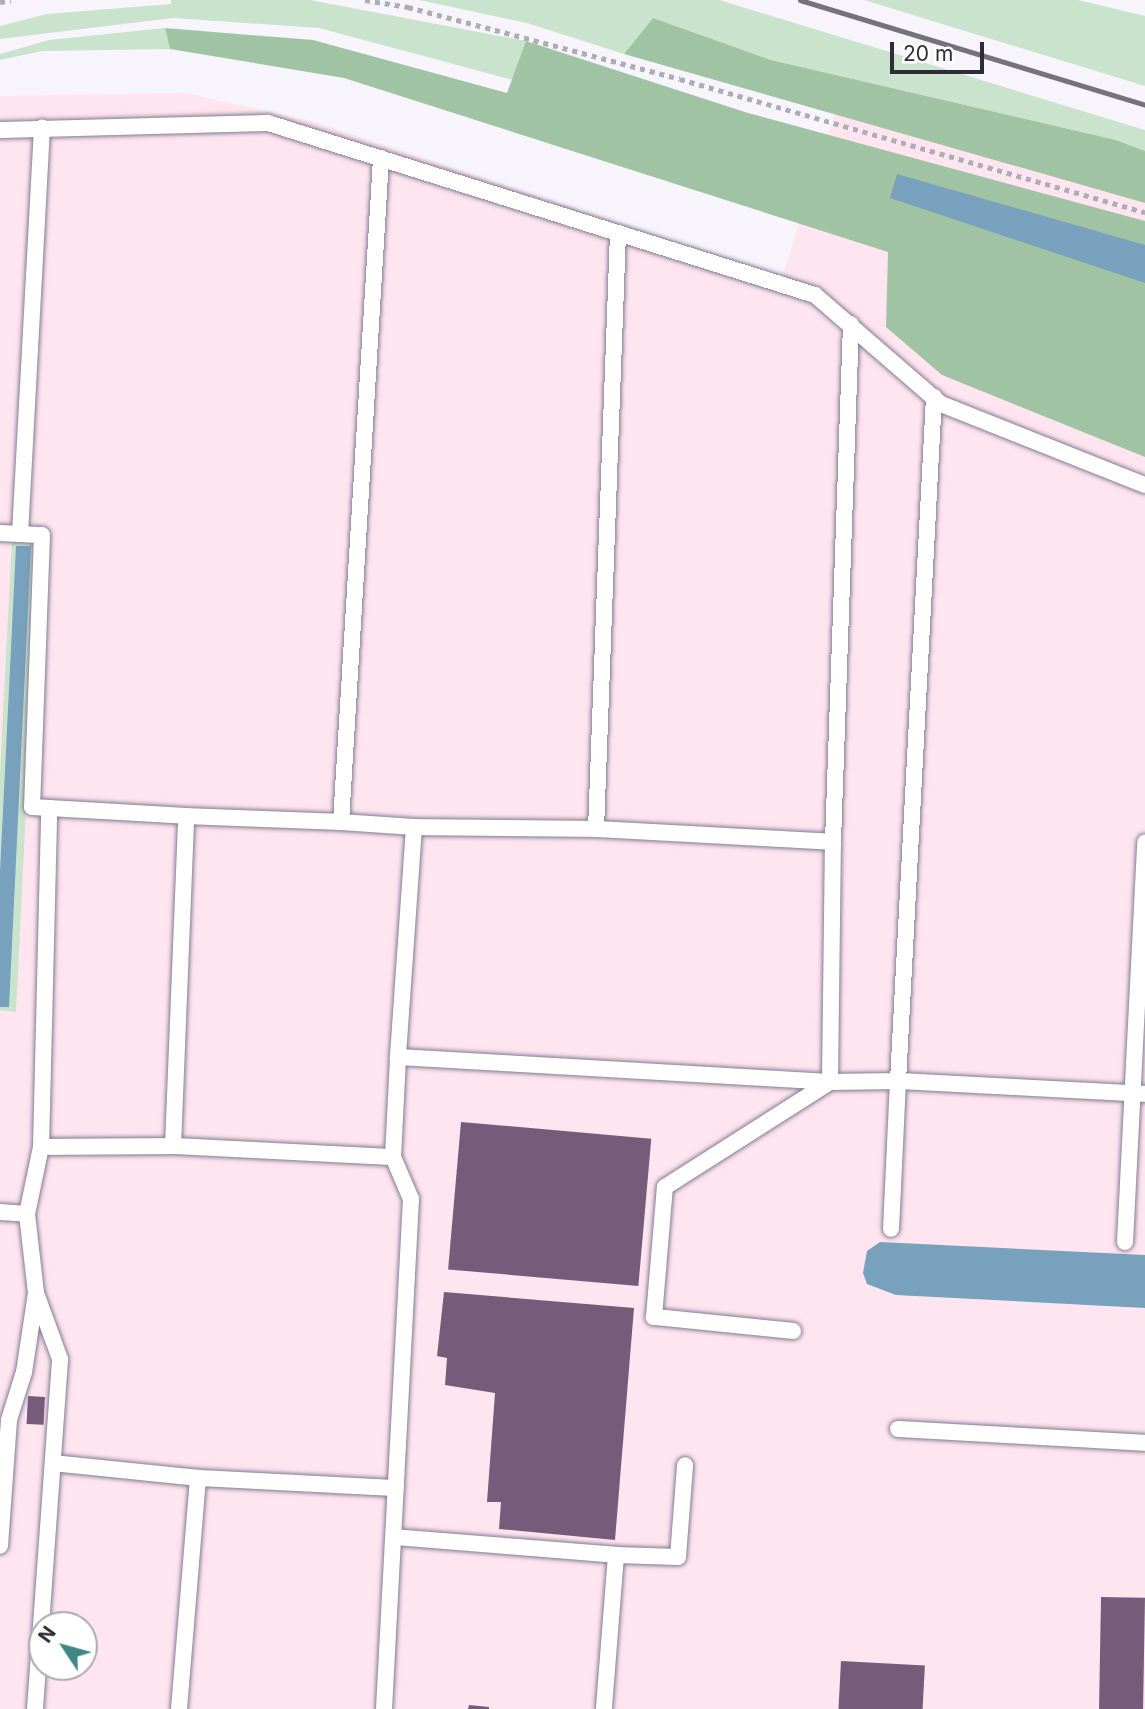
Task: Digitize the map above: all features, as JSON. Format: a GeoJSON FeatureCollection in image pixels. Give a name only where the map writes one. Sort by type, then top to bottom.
{"type":"FeatureCollection","features":[{"type":"Feature","properties":{"kind":"lane"},"geometry":{"type":"LineString","coordinates":[[0,130],[268,123],[381,158],[815,295],[934,397],[1145,485]]}},
{"type":"Feature","properties":{"kind":"lane"},"geometry":{"type":"LineString","coordinates":[[20,534],[42,128]]}},
{"type":"Feature","properties":{"kind":"lane"},"geometry":{"type":"LineString","coordinates":[[341,822],[381,158]]}},
{"type":"Feature","properties":{"kind":"lane"},"geometry":{"type":"LineString","coordinates":[[596,829],[618,233]]}},
{"type":"Feature","properties":{"kind":"lane"},"geometry":{"type":"LineString","coordinates":[[830,1082],[833,842],[851,324]]}},
{"type":"Feature","properties":{"kind":"lane"},"geometry":{"type":"LineString","coordinates":[[891,1228],[934,397]]}},
{"type":"Feature","properties":{"kind":"lane"},"geometry":{"type":"LineString","coordinates":[[0,533],[42,534],[32,807],[414,827],[596,829],[833,842]]}},
{"type":"Feature","properties":{"kind":"lane"},"geometry":{"type":"LineString","coordinates":[[35,1709],[60,1359],[36,1293],[27,1214],[41,1147],[49,808]]}},
{"type":"Feature","properties":{"kind":"lane"},"geometry":{"type":"LineString","coordinates":[[173,1146],[186,816]]}},
{"type":"Feature","properties":{"kind":"lane"},"geometry":{"type":"LineString","coordinates":[[384,1709],[411,1199],[393,1157],[414,827]]}},
{"type":"Feature","properties":{"kind":"lane"},"geometry":{"type":"LineString","coordinates":[[1125,1242],[1138,1094],[1145,843]]}},
{"type":"Feature","properties":{"kind":"lane"},"geometry":{"type":"LineString","coordinates":[[398,1057],[830,1082],[898,1081],[1138,1094]]}},
{"type":"Feature","properties":{"kind":"lane"},"geometry":{"type":"LineString","coordinates":[[793,1331],[654,1317],[665,1186],[830,1082]]}},
{"type":"Feature","properties":{"kind":"lane"},"geometry":{"type":"LineString","coordinates":[[41,1147],[173,1146],[393,1157]]}},
{"type":"Feature","properties":{"kind":"lane"},"geometry":{"type":"LineString","coordinates":[[0,1212],[27,1214]]}},
{"type":"Feature","properties":{"kind":"lane"},"geometry":{"type":"LineString","coordinates":[[0,1546],[9,1420],[24,1372],[36,1293]]}},
{"type":"Feature","properties":{"kind":"lane"},"geometry":{"type":"LineString","coordinates":[[898,1429],[1145,1443]]}},
{"type":"Feature","properties":{"kind":"lane"},"geometry":{"type":"LineString","coordinates":[[53,1463],[198,1478],[396,1488]]}},
{"type":"Feature","properties":{"kind":"lane"},"geometry":{"type":"LineString","coordinates":[[394,1537],[616,1555],[678,1557],[685,1465]]}},
{"type":"Feature","properties":{"kind":"lane"},"geometry":{"type":"LineString","coordinates":[[178,1709],[198,1478]]}},
{"type":"Feature","properties":{"kind":"lane"},"geometry":{"type":"LineString","coordinates":[[604,1709],[616,1555]]}},
{"type":"Feature","properties":{"kind":"path"},"geometry":{"type":"LineString","coordinates":[[0,2],[11,0]]}},
{"type":"Feature","properties":{"kind":"path"},"geometry":{"type":"LineString","coordinates":[[365,0],[408,7],[680,79],[1145,212]]}},
{"type":"Feature","properties":{"kind":"shaded area"},"geometry":{"type":"Polygon","coordinates":[[[185,93],[311,121],[782,277],[839,100],[1145,193],[1145,1709],[0,1709],[0,96],[185,93]]]}},
{"type":"Feature","properties":{"kind":"green space"},"geometry":{"type":"Polygon","coordinates":[[[171,0],[310,0],[526,41],[513,80],[319,28],[173,18],[0,39],[0,26],[47,14],[171,4],[171,0]]]}},
{"type":"Feature","properties":{"kind":"green space"},"geometry":{"type":"Polygon","coordinates":[[[419,0],[719,0],[1145,130],[1145,151],[1116,140],[771,60],[653,18],[624,54],[527,23],[419,0]]]}},
{"type":"Feature","properties":{"kind":"green space"},"geometry":{"type":"Polygon","coordinates":[[[864,0],[1078,0],[1145,16],[1145,86],[864,0]]]}},
{"type":"Feature","properties":{"kind":"green space"},"geometry":{"type":"Polygon","coordinates":[[[653,18],[771,60],[1116,140],[1145,151],[1145,203],[624,54],[653,18]]]}},
{"type":"Feature","properties":{"kind":"green space"},"geometry":{"type":"Polygon","coordinates":[[[165,28],[170,49],[42,51],[0,60],[0,54],[49,40],[165,28]]]}},
{"type":"Feature","properties":{"kind":"green space"},"geometry":{"type":"Polygon","coordinates":[[[165,28],[313,40],[507,93],[526,41],[748,113],[1145,221],[1145,457],[942,375],[886,327],[888,252],[344,78],[170,49],[165,28]]]}},
{"type":"Feature","properties":{"kind":"green space"},"geometry":{"type":"Polygon","coordinates":[[[12,540],[39,542],[16,1012],[0,1010],[0,774],[12,540]]]}},
{"type":"Feature","properties":{"kind":"water"},"geometry":{"type":"Polygon","coordinates":[[[897,174],[1145,245],[1145,283],[890,198],[897,174]]]}},
{"type":"Feature","properties":{"kind":"water"},"geometry":{"type":"Polygon","coordinates":[[[16,546],[31,546],[9,1007],[0,1007],[0,872],[16,546]]]}},
{"type":"Feature","properties":{"kind":"water"},"geometry":{"type":"Polygon","coordinates":[[[880,1242],[1145,1255],[1145,1308],[896,1295],[867,1284],[863,1273],[867,1251],[880,1242]]]}},
{"type":"Feature","properties":{"kind":"building"},"geometry":{"type":"Polygon","coordinates":[[[461,1122],[651,1139],[638,1286],[448,1269],[461,1122]]]}},
{"type":"Feature","properties":{"kind":"building"},"geometry":{"type":"Polygon","coordinates":[[[444,1292],[634,1308],[615,1540],[499,1529],[501,1502],[487,1502],[495,1393],[445,1385],[447,1358],[437,1356],[444,1292]]]}},
{"type":"Feature","properties":{"kind":"building"},"geometry":{"type":"Polygon","coordinates":[[[28,1396],[45,1397],[44,1425],[27,1424],[28,1396]]]}},
{"type":"Feature","properties":{"kind":"building"},"geometry":{"type":"Polygon","coordinates":[[[1101,1597],[1145,1598],[1143,1709],[1099,1709],[1101,1597]]]}},
{"type":"Feature","properties":{"kind":"building"},"geometry":{"type":"Polygon","coordinates":[[[841,1661],[925,1665],[923,1709],[838,1709],[841,1661]]]}},
{"type":"Feature","properties":{"kind":"building"},"geometry":{"type":"Polygon","coordinates":[[[469,1705],[489,1707],[489,1709],[468,1709],[469,1705]]]}},
{"type":"Feature","properties":{"kind":"railway"},"geometry":{"type":"LineString","coordinates":[[800,0],[1145,105]]}}]}
